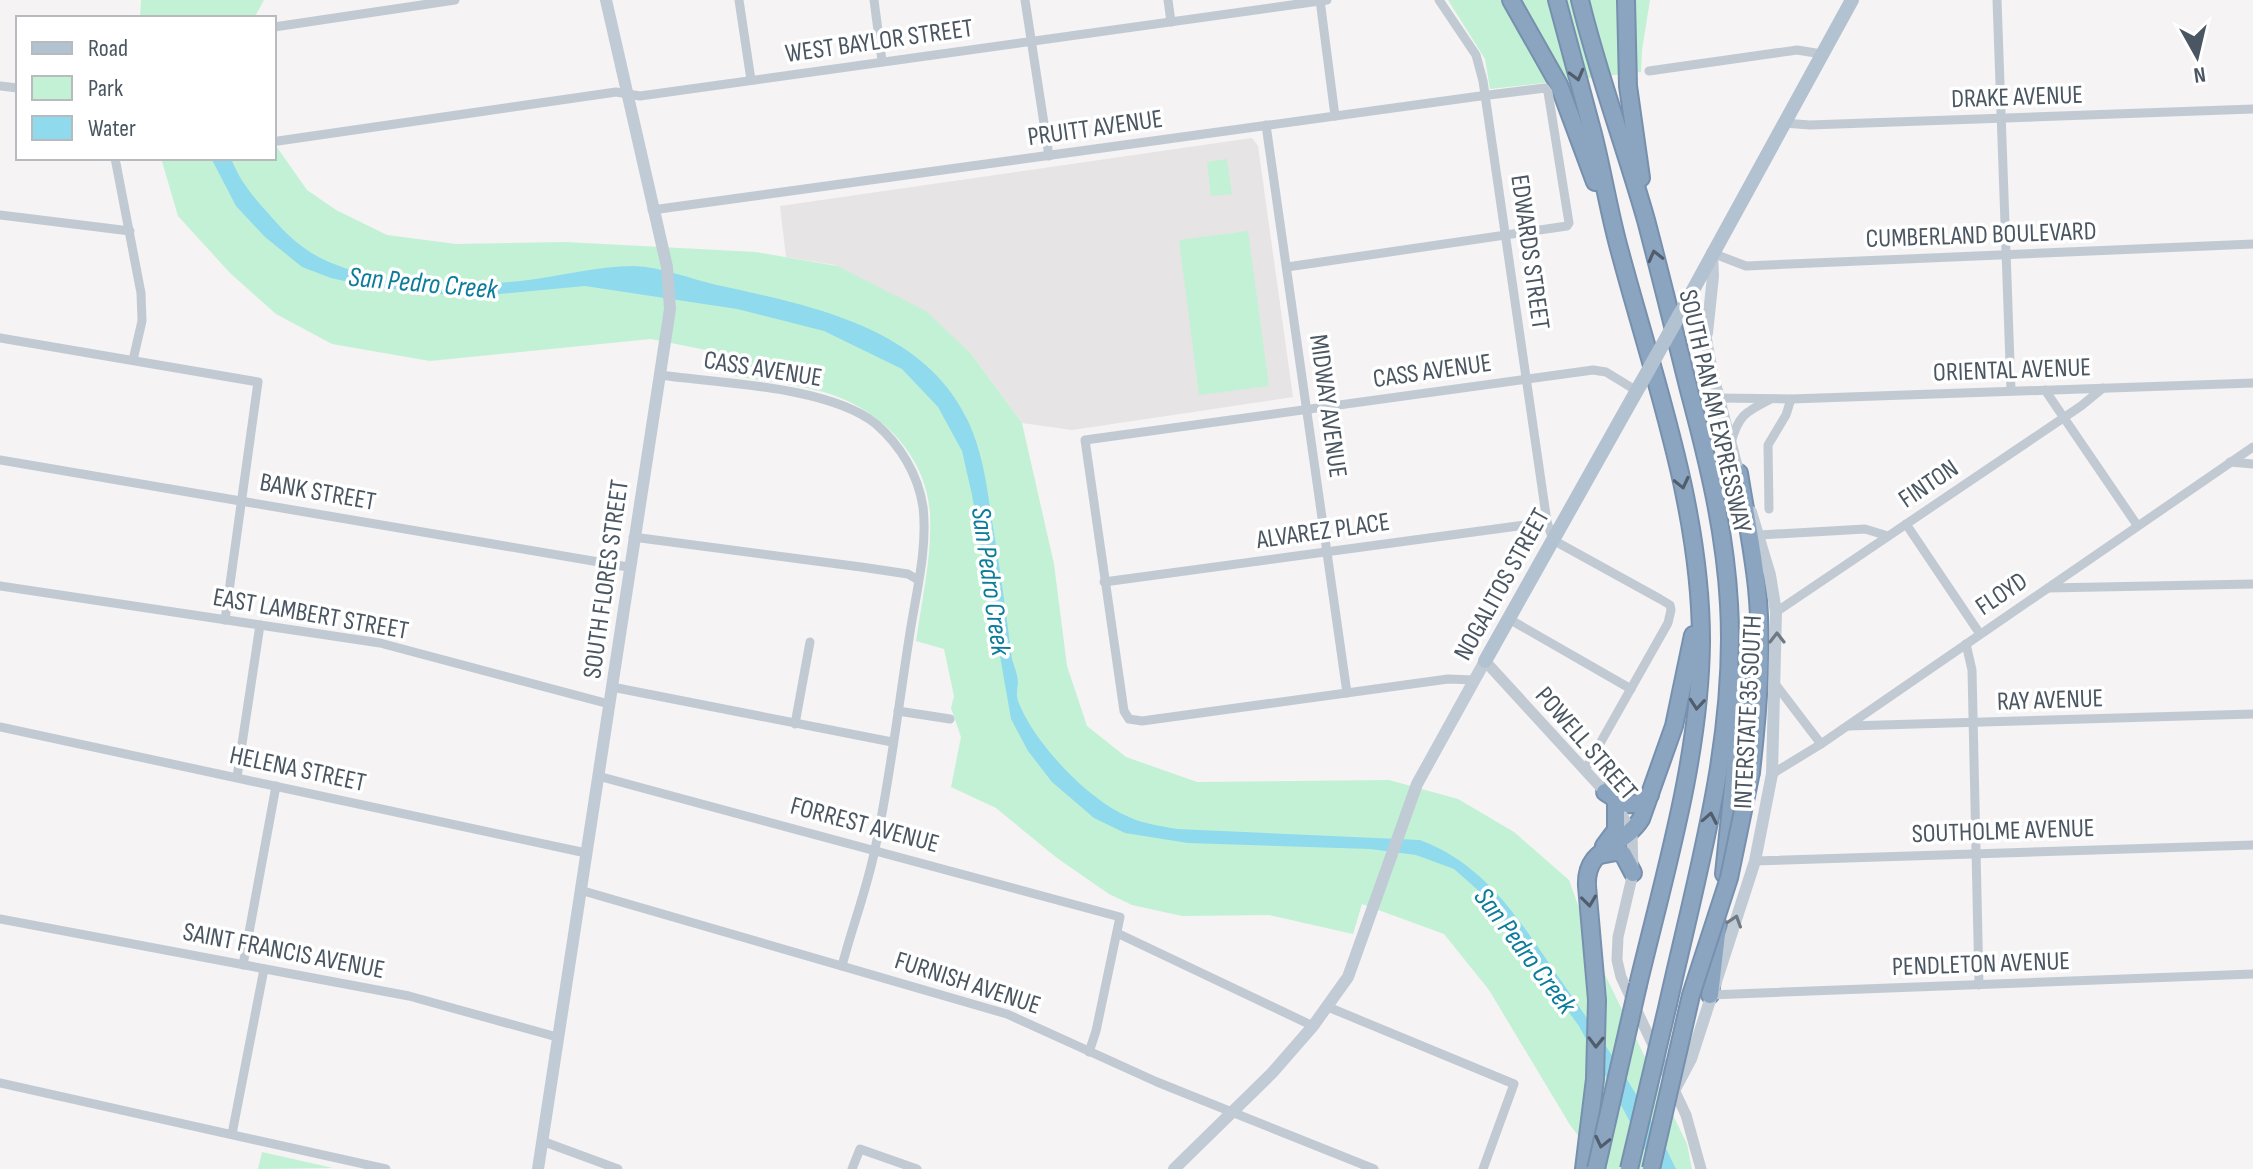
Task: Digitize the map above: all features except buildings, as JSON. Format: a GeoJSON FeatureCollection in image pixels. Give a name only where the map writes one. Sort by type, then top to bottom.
{"type":"FeatureCollection","features":[{"type":"Feature","properties":{"kind":"highway"},"geometry":{"type":"LineString","coordinates":[[1504,0],[1531,35]]}},
{"type":"Feature","properties":{"kind":"highway"},"geometry":{"type":"LineString","coordinates":[[1511,0],[1559,85],[1613,228]]}},
{"type":"Feature","properties":{"kind":"highway","name":"SOUTH PAN AM EXPRESSWAY"},"geometry":{"type":"LineString","coordinates":[[1557,0],[1593,136],[1613,228],[1684,490],[1699,598],[1699,677],[1691,753],[1596,1169]]}},
{"type":"Feature","properties":{"kind":"highway","name":"SOUTH PAN AM EXPRESSWAY"},"geometry":{"type":"LineString","coordinates":[[1580,0],[1597,66],[1645,219],[1712,476],[1730,605],[1728,692],[1714,797],[1629,1169]]}},
{"type":"Feature","properties":{"kind":"highway"},"geometry":{"type":"LineString","coordinates":[[1626,0],[1628,86],[1645,195],[1645,219]]}},
{"type":"Feature","properties":{"kind":"highway"},"geometry":{"type":"LineString","coordinates":[[1651,1169],[1691,995],[1729,878],[1751,772],[1758,701],[1759,629],[1753,555],[1739,473]]}},
{"type":"Feature","properties":{"kind":"highway"},"geometry":{"type":"LineString","coordinates":[[1594,857],[1632,833],[1641,819],[1681,700],[1699,598]]}},
{"type":"Feature","properties":{"kind":"highway"},"geometry":{"type":"LineString","coordinates":[[1710,995],[1739,729],[1739,676],[1730,605]]}},
{"type":"Feature","properties":{"kind":"highway"},"geometry":{"type":"LineString","coordinates":[[1584,1169],[1596,1055],[1597,1000],[1586,874],[1594,857],[1616,830],[1611,798],[1639,805],[1650,795]]}},
{"type":"Feature","properties":{"kind":"highway"},"geometry":{"type":"LineString","coordinates":[[1594,857],[1606,853],[1623,854],[1633,873]]}},
{"type":"Feature","properties":{"kind":"main road","name":"SOUTH FLORES STREET"},"geometry":{"type":"LineString","coordinates":[[538,1169],[670,309],[669,283],[606,0]]}},
{"type":"Feature","properties":{"kind":"main road","name":"NOGALITOS STREET"},"geometry":{"type":"LineString","coordinates":[[1174,1169],[1272,1073],[1313,1026],[1357,959],[1417,784],[1852,0]]}},
{"type":"Feature","properties":{"kind":"main road","name":"INTERSTATE 35 SOUTH"},"geometry":{"type":"LineString","coordinates":[[1707,336],[1712,253]]}},
{"type":"Feature","properties":{"kind":"main road","name":"INTERSTATE 35 SOUTH"},"geometry":{"type":"LineString","coordinates":[[1675,1089],[1691,1059],[1755,861],[1772,774],[1776,685],[1776,612],[1760,535],[1739,473],[1703,323],[1682,310]]}},
{"type":"Feature","properties":{"kind":"street"},"geometry":{"type":"LineString","coordinates":[[276,27],[455,0]]}},
{"type":"Feature","properties":{"kind":"street"},"geometry":{"type":"LineString","coordinates":[[739,0],[751,80]]}},
{"type":"Feature","properties":{"kind":"street"},"geometry":{"type":"LineString","coordinates":[[874,0],[882,61]]}},
{"type":"Feature","properties":{"kind":"street"},"geometry":{"type":"LineString","coordinates":[[1025,0],[1049,156]]}},
{"type":"Feature","properties":{"kind":"street"},"geometry":{"type":"LineString","coordinates":[[1168,0],[1171,22]]}},
{"type":"Feature","properties":{"kind":"street"},"geometry":{"type":"LineString","coordinates":[[1320,0],[1335,116]]}},
{"type":"Feature","properties":{"kind":"street","name":"WEST BAYLOR STREET"},"geometry":{"type":"LineString","coordinates":[[278,141],[616,92],[640,96],[1327,0]]}},
{"type":"Feature","properties":{"kind":"street","name":"EDWARDS STREET"},"geometry":{"type":"LineString","coordinates":[[1439,0],[1476,55],[1486,95],[1547,522],[1553,540]]}},
{"type":"Feature","properties":{"kind":"street"},"geometry":{"type":"LineString","coordinates":[[1997,0],[2011,391]]}},
{"type":"Feature","properties":{"kind":"street"},"geometry":{"type":"LineString","coordinates":[[1649,71],[1797,50],[1822,54]]}},
{"type":"Feature","properties":{"kind":"street","name":"PRUITT AVENUE"},"geometry":{"type":"LineString","coordinates":[[652,210],[1545,88],[1551,101],[1569,223],[1567,226],[1506,235]]}},
{"type":"Feature","properties":{"kind":"street","name":"DRAKE AVENUE"},"geometry":{"type":"LineString","coordinates":[[1783,123],[1810,125],[2253,109]]}},
{"type":"Feature","properties":{"kind":"street","name":"MIDWAY AVENUE"},"geometry":{"type":"LineString","coordinates":[[1266,125],[1347,693]]}},
{"type":"Feature","properties":{"kind":"street"},"geometry":{"type":"LineString","coordinates":[[115,160],[142,311],[133,360]]}},
{"type":"Feature","properties":{"kind":"street"},"geometry":{"type":"LineString","coordinates":[[0,215],[130,231]]}},
{"type":"Feature","properties":{"kind":"street"},"geometry":{"type":"LineString","coordinates":[[1287,267],[1506,235]]}},
{"type":"Feature","properties":{"kind":"street","name":"CUMBERLAND BOULEVARD"},"geometry":{"type":"LineString","coordinates":[[1712,253],[1746,266],[2253,244]]}},
{"type":"Feature","properties":{"kind":"street"},"geometry":{"type":"LineString","coordinates":[[0,338],[258,382],[225,620]]}},
{"type":"Feature","properties":{"kind":"street","name":"CASS AVENUE"},"geometry":{"type":"LineString","coordinates":[[1104,582],[1085,440],[1593,370],[1606,372],[1639,388]]}},
{"type":"Feature","properties":{"kind":"street","name":"CASS AVENUE"},"geometry":{"type":"LineString","coordinates":[[659,375],[819,396],[851,408],[875,423],[907,459],[922,503],[924,517],[918,580],[875,850],[842,966]]}},
{"type":"Feature","properties":{"kind":"street","name":"ORIENTAL AVENUE"},"geometry":{"type":"LineString","coordinates":[[1719,398],[1791,399],[2253,383]]}},
{"type":"Feature","properties":{"kind":"street","name":"FINTON"},"geometry":{"type":"LineString","coordinates":[[1776,612],[2104,388]]}},
{"type":"Feature","properties":{"kind":"street"},"geometry":{"type":"LineString","coordinates":[[2045,390],[2137,525]]}},
{"type":"Feature","properties":{"kind":"street"},"geometry":{"type":"LineString","coordinates":[[1731,443],[1736,423],[1751,408],[1772,399]]}},
{"type":"Feature","properties":{"kind":"street"},"geometry":{"type":"LineString","coordinates":[[1769,509],[1768,445],[1786,415],[1791,399]]}},
{"type":"Feature","properties":{"kind":"street","name":"FLOYD"},"geometry":{"type":"LineString","coordinates":[[1772,774],[1848,726],[2253,447]]}},
{"type":"Feature","properties":{"kind":"street","name":"BANK STREET"},"geometry":{"type":"LineString","coordinates":[[0,460],[628,567]]}},
{"type":"Feature","properties":{"kind":"street"},"geometry":{"type":"LineString","coordinates":[[2230,462],[2253,464]]}},
{"type":"Feature","properties":{"kind":"street","name":"ALVAREZ PLACE"},"geometry":{"type":"LineString","coordinates":[[1104,582],[1547,522]]}},
{"type":"Feature","properties":{"kind":"street"},"geometry":{"type":"LineString","coordinates":[[1906,524],[1980,634]]}},
{"type":"Feature","properties":{"kind":"street"},"geometry":{"type":"LineString","coordinates":[[1760,535],[1865,529],[1888,536]]}},
{"type":"Feature","properties":{"kind":"street"},"geometry":{"type":"LineString","coordinates":[[633,537],[845,564],[908,574],[918,580]]}},
{"type":"Feature","properties":{"kind":"street"},"geometry":{"type":"LineString","coordinates":[[1553,540],[1660,599],[1670,605],[1671,610],[1668,623],[1585,770]]}},
{"type":"Feature","properties":{"kind":"street"},"geometry":{"type":"LineString","coordinates":[[1104,582],[1124,711],[1129,719],[1142,721],[1448,679],[1475,680]]}},
{"type":"Feature","properties":{"kind":"street"},"geometry":{"type":"LineString","coordinates":[[2048,588],[2253,584]]}},
{"type":"Feature","properties":{"kind":"street","name":"EAST LAMBERT STREET"},"geometry":{"type":"LineString","coordinates":[[0,586],[380,643],[609,704]]}},
{"type":"Feature","properties":{"kind":"street"},"geometry":{"type":"LineString","coordinates":[[1509,619],[1631,689]]}},
{"type":"Feature","properties":{"kind":"street"},"geometry":{"type":"LineString","coordinates":[[237,777],[260,625]]}},
{"type":"Feature","properties":{"kind":"street"},"geometry":{"type":"LineString","coordinates":[[795,724],[810,642]]}},
{"type":"Feature","properties":{"kind":"street"},"geometry":{"type":"LineString","coordinates":[[1966,644],[1972,670],[1979,985]]}},
{"type":"Feature","properties":{"kind":"street","name":"POWELL STREET"},"geometry":{"type":"LineString","coordinates":[[1485,661],[1611,798],[1632,833],[1633,873],[1618,937],[1617,960],[1621,977],[1675,1089],[1701,1169]]}},
{"type":"Feature","properties":{"kind":"street"},"geometry":{"type":"LineString","coordinates":[[1776,685],[1821,744]]}},
{"type":"Feature","properties":{"kind":"street"},"geometry":{"type":"LineString","coordinates":[[612,687],[892,742]]}},
{"type":"Feature","properties":{"kind":"street"},"geometry":{"type":"LineString","coordinates":[[898,711],[950,719]]}},
{"type":"Feature","properties":{"kind":"street","name":"RAY AVENUE"},"geometry":{"type":"LineString","coordinates":[[1848,726],[2253,714]]}},
{"type":"Feature","properties":{"kind":"street","name":"HELENA STREET"},"geometry":{"type":"LineString","coordinates":[[0,727],[586,853]]}},
{"type":"Feature","properties":{"kind":"street","name":"FORREST AVENUE"},"geometry":{"type":"LineString","coordinates":[[598,776],[1120,917],[1117,933]]}},
{"type":"Feature","properties":{"kind":"street"},"geometry":{"type":"LineString","coordinates":[[243,965],[276,786]]}},
{"type":"Feature","properties":{"kind":"street","name":"SOUTHOLME AVENUE"},"geometry":{"type":"LineString","coordinates":[[1755,861],[2253,845]]}},
{"type":"Feature","properties":{"kind":"street","name":"FURNISH AVENUE"},"geometry":{"type":"LineString","coordinates":[[580,890],[1007,1014],[1232,1113],[1374,1169]]}},
{"type":"Feature","properties":{"kind":"street","name":"SAINT FRANCIS AVENUE"},"geometry":{"type":"LineString","coordinates":[[0,919],[430,1001],[557,1037]]}},
{"type":"Feature","properties":{"kind":"street"},"geometry":{"type":"LineString","coordinates":[[1089,1052],[1117,933],[1313,1026]]}},
{"type":"Feature","properties":{"kind":"street"},"geometry":{"type":"LineString","coordinates":[[232,1134],[264,969]]}},
{"type":"Feature","properties":{"kind":"street","name":"PENDLETON AVENUE"},"geometry":{"type":"LineString","coordinates":[[1710,995],[2253,974]]}},
{"type":"Feature","properties":{"kind":"street"},"geometry":{"type":"LineString","coordinates":[[1328,1007],[1514,1084],[1483,1169]]}},
{"type":"Feature","properties":{"kind":"street"},"geometry":{"type":"LineString","coordinates":[[0,1083],[386,1169]]}},
{"type":"Feature","properties":{"kind":"street"},"geometry":{"type":"LineString","coordinates":[[542,1141],[618,1169]]}},
{"type":"Feature","properties":{"kind":"street"},"geometry":{"type":"LineString","coordinates":[[852,1169],[860,1149],[917,1169]]}},
{"type":"Feature","properties":{"kind":"shaded area"},"geometry":{"type":"Polygon","coordinates":[[[1252,138],[1258,146],[1293,397],[1072,430],[1022,423],[972,355],[835,265],[786,257],[780,206],[1252,138]]]}},
{"type":"Feature","properties":{"kind":"green space"},"geometry":{"type":"Polygon","coordinates":[[[141,0],[264,0],[255,16],[140,16],[141,0]]]}},
{"type":"Feature","properties":{"kind":"green space"},"geometry":{"type":"Polygon","coordinates":[[[1448,0],[1650,0],[1641,72],[1490,89],[1485,59],[1448,0]]]}},
{"type":"Feature","properties":{"kind":"green space"},"geometry":{"type":"Polygon","coordinates":[[[276,146],[307,190],[336,210],[387,235],[456,244],[565,242],[756,252],[837,266],[926,311],[972,355],[1022,423],[1054,564],[1067,666],[1087,726],[1126,757],[1197,782],[1389,780],[1458,799],[1514,832],[1569,880],[1596,956],[1687,1144],[1692,1169],[1604,1169],[1570,1125],[1489,990],[1444,934],[1362,904],[1353,934],[1269,915],[1182,916],[1132,905],[1109,894],[1057,858],[996,808],[951,787],[961,737],[951,708],[954,696],[944,649],[916,641],[930,546],[927,493],[911,455],[884,424],[867,412],[830,394],[729,375],[731,363],[716,358],[716,352],[651,339],[430,361],[332,344],[276,314],[230,273],[178,216],[162,160],[276,160],[276,146]]]}},
{"type":"Feature","properties":{"kind":"green space"},"geometry":{"type":"Polygon","coordinates":[[[1227,159],[1232,194],[1211,196],[1207,162],[1227,159]]]}},
{"type":"Feature","properties":{"kind":"green space"},"geometry":{"type":"Polygon","coordinates":[[[1248,231],[1269,386],[1199,395],[1179,240],[1248,231]]]}},
{"type":"Feature","properties":{"kind":"green space"},"geometry":{"type":"Polygon","coordinates":[[[262,1152],[333,1168],[258,1169],[262,1152]]]}},
{"type":"Feature","properties":{"kind":"water","name":"San Pedro Creek"},"geometry":{"type":"Polygon","coordinates":[[[212,160],[232,160],[252,194],[296,242],[328,262],[353,270],[410,281],[469,284],[520,281],[606,268],[644,267],[788,301],[860,325],[893,341],[923,362],[948,389],[973,433],[986,483],[1012,659],[1018,680],[1017,699],[1036,734],[1064,768],[1113,809],[1153,824],[1177,829],[1420,840],[1445,851],[1486,882],[1519,921],[1595,1029],[1652,1121],[1676,1169],[1655,1169],[1579,1026],[1480,892],[1454,869],[1416,855],[1370,849],[1188,843],[1125,833],[1094,818],[1052,782],[1028,751],[1011,719],[962,451],[938,407],[902,369],[824,331],[737,309],[585,286],[489,295],[449,295],[366,286],[331,278],[302,267],[265,237],[236,206],[212,160]]]}}]}
